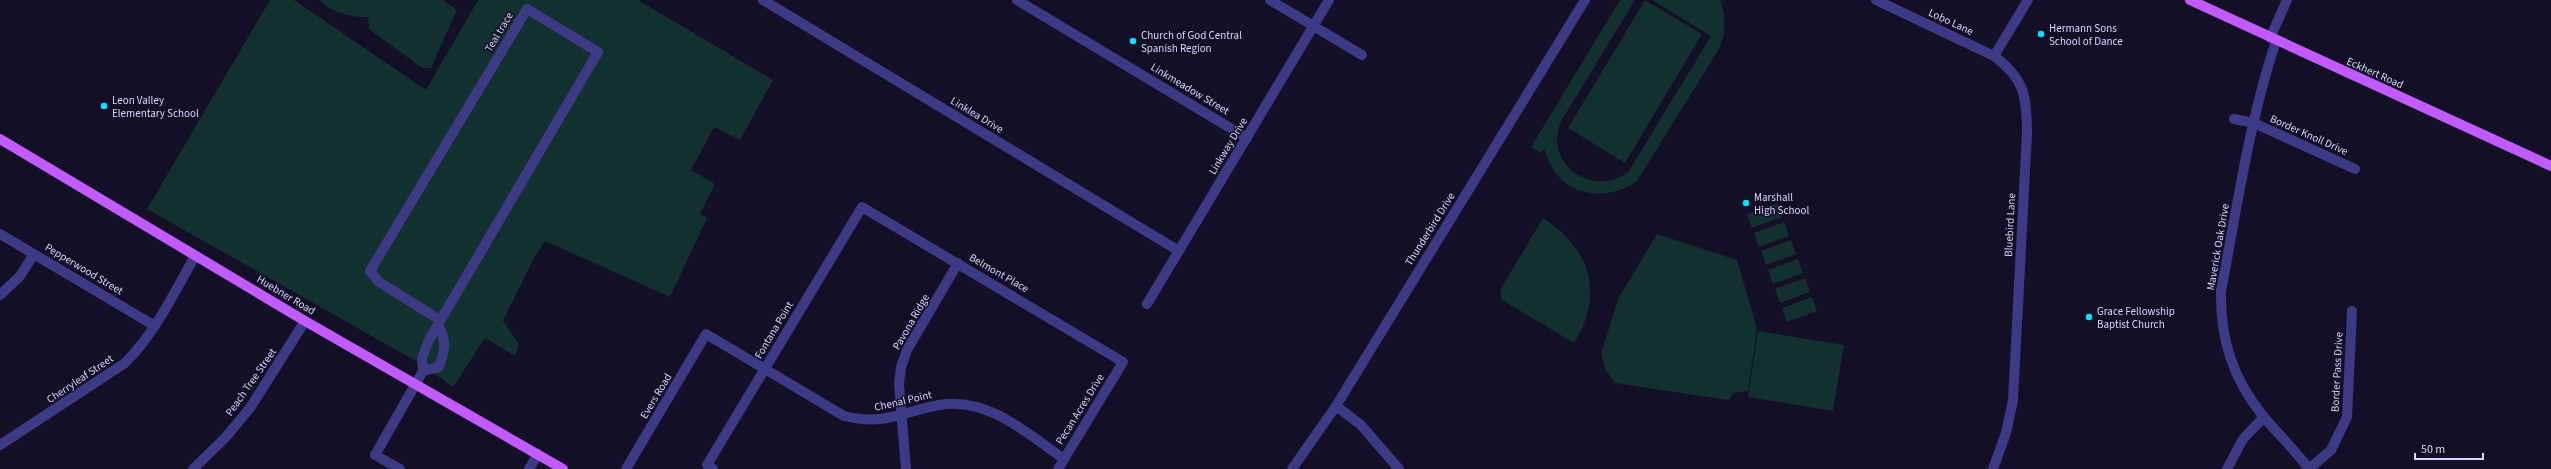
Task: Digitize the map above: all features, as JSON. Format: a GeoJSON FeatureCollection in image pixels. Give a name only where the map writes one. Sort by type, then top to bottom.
{"type":"FeatureCollection","features":[{"type":"Feature","properties":{"kind":"main road","name":"Eckhert Road"},"geometry":{"type":"LineString","coordinates":[[2190,0],[2273,40],[2551,166]]}},
{"type":"Feature","properties":{"kind":"main road","name":"Huebner Road"},"geometry":{"type":"LineString","coordinates":[[0,139],[305,321],[563,469]]}},
{"type":"Feature","properties":{"kind":"street","name":"Linklea Drive"},"geometry":{"type":"LineString","coordinates":[[765,0],[1179,251]]}},
{"type":"Feature","properties":{"kind":"street","name":"Linkmeadow Street"},"geometry":{"type":"LineString","coordinates":[[1017,0],[1247,138]]}},
{"type":"Feature","properties":{"kind":"street"},"geometry":{"type":"LineString","coordinates":[[1270,0],[1362,55]]}},
{"type":"Feature","properties":{"kind":"street","name":"Linkway Drive"},"geometry":{"type":"LineString","coordinates":[[1147,304],[1329,0]]}},
{"type":"Feature","properties":{"kind":"street","name":"Thunderbird Drive"},"geometry":{"type":"LineString","coordinates":[[1292,469],[1336,406],[1585,0]]}},
{"type":"Feature","properties":{"kind":"street","name":"Lobo Lane"},"geometry":{"type":"LineString","coordinates":[[1876,0],[1994,56]]}},
{"type":"Feature","properties":{"kind":"street"},"geometry":{"type":"LineString","coordinates":[[1994,56],[2028,0]]}},
{"type":"Feature","properties":{"kind":"street","name":"Maverick Oak Drive"},"geometry":{"type":"LineString","coordinates":[[2287,0],[2273,40],[2254,124],[2221,291],[2220,312],[2230,359],[2247,394],[2264,417],[2309,469]]}},
{"type":"Feature","properties":{"kind":"street","name":"Teal trace"},"geometry":{"type":"LineString","coordinates":[[400,469],[375,454],[423,371],[422,358],[429,340],[439,323],[598,52],[527,8],[370,271],[378,282],[439,323]]}},
{"type":"Feature","properties":{"kind":"street","name":"Bluebird Lane"},"geometry":{"type":"LineString","coordinates":[[1993,469],[2006,433],[2013,400],[2027,132],[2027,107],[2024,91],[2007,66],[1994,56]]}},
{"type":"Feature","properties":{"kind":"street"},"geometry":{"type":"LineString","coordinates":[[2234,119],[2254,124]]}},
{"type":"Feature","properties":{"kind":"street","name":"Border Knoll Drive"},"geometry":{"type":"LineString","coordinates":[[2254,124],[2355,169]]}},
{"type":"Feature","properties":{"kind":"street","name":"Belmont Place"},"geometry":{"type":"LineString","coordinates":[[862,207],[1123,362]]}},
{"type":"Feature","properties":{"kind":"street","name":"Fontana Point"},"geometry":{"type":"LineString","coordinates":[[710,467],[764,370],[862,207]]}},
{"type":"Feature","properties":{"kind":"street","name":"Pepperwood Street"},"geometry":{"type":"LineString","coordinates":[[0,234],[155,326]]}},
{"type":"Feature","properties":{"kind":"street"},"geometry":{"type":"LineString","coordinates":[[0,295],[20,276],[34,254]]}},
{"type":"Feature","properties":{"kind":"street","name":"Cherryleaf Street"},"geometry":{"type":"LineString","coordinates":[[0,445],[114,372],[139,349],[155,326],[195,256]]}},
{"type":"Feature","properties":{"kind":"street","name":"Pavona Ridge"},"geometry":{"type":"LineString","coordinates":[[906,469],[901,416],[900,375],[907,350],[958,263]]}},
{"type":"Feature","properties":{"kind":"street","name":"Border Pass Drive"},"geometry":{"type":"LineString","coordinates":[[2309,469],[2331,450],[2347,417],[2352,311]]}},
{"type":"Feature","properties":{"kind":"street","name":"Peach Tree Street"},"geometry":{"type":"LineString","coordinates":[[193,469],[225,438],[250,408],[305,321]]}},
{"type":"Feature","properties":{"kind":"street"},"geometry":{"type":"LineString","coordinates":[[423,371],[439,367],[444,351],[445,335],[439,323]]}},
{"type":"Feature","properties":{"kind":"street","name":"Chenal Point"},"geometry":{"type":"LineString","coordinates":[[706,334],[764,370],[844,416],[870,420],[901,416],[942,404],[972,406],[992,412],[1024,430],[1064,459]]}},
{"type":"Feature","properties":{"kind":"street","name":"Evers Road"},"geometry":{"type":"LineString","coordinates":[[626,469],[706,334]]}},
{"type":"Feature","properties":{"kind":"street","name":"Pecan Acres Drive"},"geometry":{"type":"LineString","coordinates":[[1058,469],[1123,362]]}},
{"type":"Feature","properties":{"kind":"street"},"geometry":{"type":"LineString","coordinates":[[1336,406],[1361,425],[1399,469]]}},
{"type":"Feature","properties":{"kind":"street"},"geometry":{"type":"LineString","coordinates":[[2227,469],[2243,439],[2264,417]]}},
{"type":"Feature","properties":{"kind":"street"},"geometry":{"type":"LineString","coordinates":[[529,469],[538,454]]}},
{"type":"Feature","properties":{"kind":"green space"},"geometry":{"type":"Polygon","coordinates":[[[270,0],[294,0],[426,90],[478,0],[638,0],[773,80],[740,140],[714,127],[691,170],[715,184],[700,214],[707,218],[670,297],[545,241],[535,256],[503,321],[519,344],[515,356],[485,338],[453,387],[416,361],[147,209],[270,0]]]}},
{"type":"Feature","properties":{"kind":"green space"},"geometry":{"type":"Polygon","coordinates":[[[320,0],[443,0],[457,10],[431,68],[422,68],[369,29],[368,17],[335,11],[320,0]]]}},
{"type":"Feature","properties":{"kind":"green space"},"geometry":{"type":"Polygon","coordinates":[[[1620,0],[1635,0],[1563,118],[1557,134],[1558,149],[1564,162],[1574,172],[1586,179],[1600,181],[1615,179],[1629,171],[1711,36],[1652,0],[1720,0],[1724,19],[1723,37],[1719,49],[1637,181],[1623,189],[1609,193],[1581,191],[1568,185],[1558,176],[1550,163],[1545,148],[1541,153],[1531,147],[1620,0]]]}},
{"type":"Feature","properties":{"kind":"green space"},"geometry":{"type":"Polygon","coordinates":[[[1645,0],[1702,34],[1625,163],[1568,128],[1645,0]]]}},
{"type":"Feature","properties":{"kind":"green space"},"geometry":{"type":"Polygon","coordinates":[[[1777,203],[1782,217],[1752,228],[1747,214],[1777,203]]]}},
{"type":"Feature","properties":{"kind":"green space"},"geometry":{"type":"Polygon","coordinates":[[[1543,218],[1559,230],[1572,243],[1582,258],[1588,273],[1590,290],[1589,307],[1583,325],[1574,343],[1502,300],[1500,290],[1543,218]]]}},
{"type":"Feature","properties":{"kind":"green space"},"geometry":{"type":"Polygon","coordinates":[[[1784,222],[1789,236],[1759,247],[1754,233],[1784,222]]]}},
{"type":"Feature","properties":{"kind":"green space"},"geometry":{"type":"Polygon","coordinates":[[[1657,234],[1737,260],[1757,329],[1748,391],[1734,393],[1728,400],[1615,383],[1606,371],[1601,354],[1618,299],[1657,234]]]}},
{"type":"Feature","properties":{"kind":"green space"},"geometry":{"type":"Polygon","coordinates":[[[1791,240],[1796,254],[1766,265],[1761,251],[1791,240]]]}},
{"type":"Feature","properties":{"kind":"green space"},"geometry":{"type":"Polygon","coordinates":[[[1798,259],[1803,273],[1773,284],[1768,270],[1798,259]]]}},
{"type":"Feature","properties":{"kind":"green space"},"geometry":{"type":"Polygon","coordinates":[[[1805,278],[1810,292],[1780,303],[1775,289],[1805,278]]]}},
{"type":"Feature","properties":{"kind":"green space"},"geometry":{"type":"Polygon","coordinates":[[[1812,297],[1817,311],[1787,322],[1782,308],[1812,297]]]}},
{"type":"Feature","properties":{"kind":"green space"},"geometry":{"type":"Polygon","coordinates":[[[1758,331],[1844,345],[1833,411],[1748,397],[1758,331]]]}},
{"type":"Feature","properties":{"kind":"place","name":"Hermann Sons School of Dance"},"geometry":{"type":"Point","coordinates":[2041,34]}},
{"type":"Feature","properties":{"kind":"place","name":"Church of God Central Spanish Region"},"geometry":{"type":"Point","coordinates":[1133,41]}},
{"type":"Feature","properties":{"kind":"place","name":"Leon Valley Elementary School"},"geometry":{"type":"Point","coordinates":[104,106]}},
{"type":"Feature","properties":{"kind":"place","name":"Marshall High School"},"geometry":{"type":"Point","coordinates":[1746,203]}},
{"type":"Feature","properties":{"kind":"place","name":"Grace Fellowship Baptist Church"},"geometry":{"type":"Point","coordinates":[2089,317]}}]}
